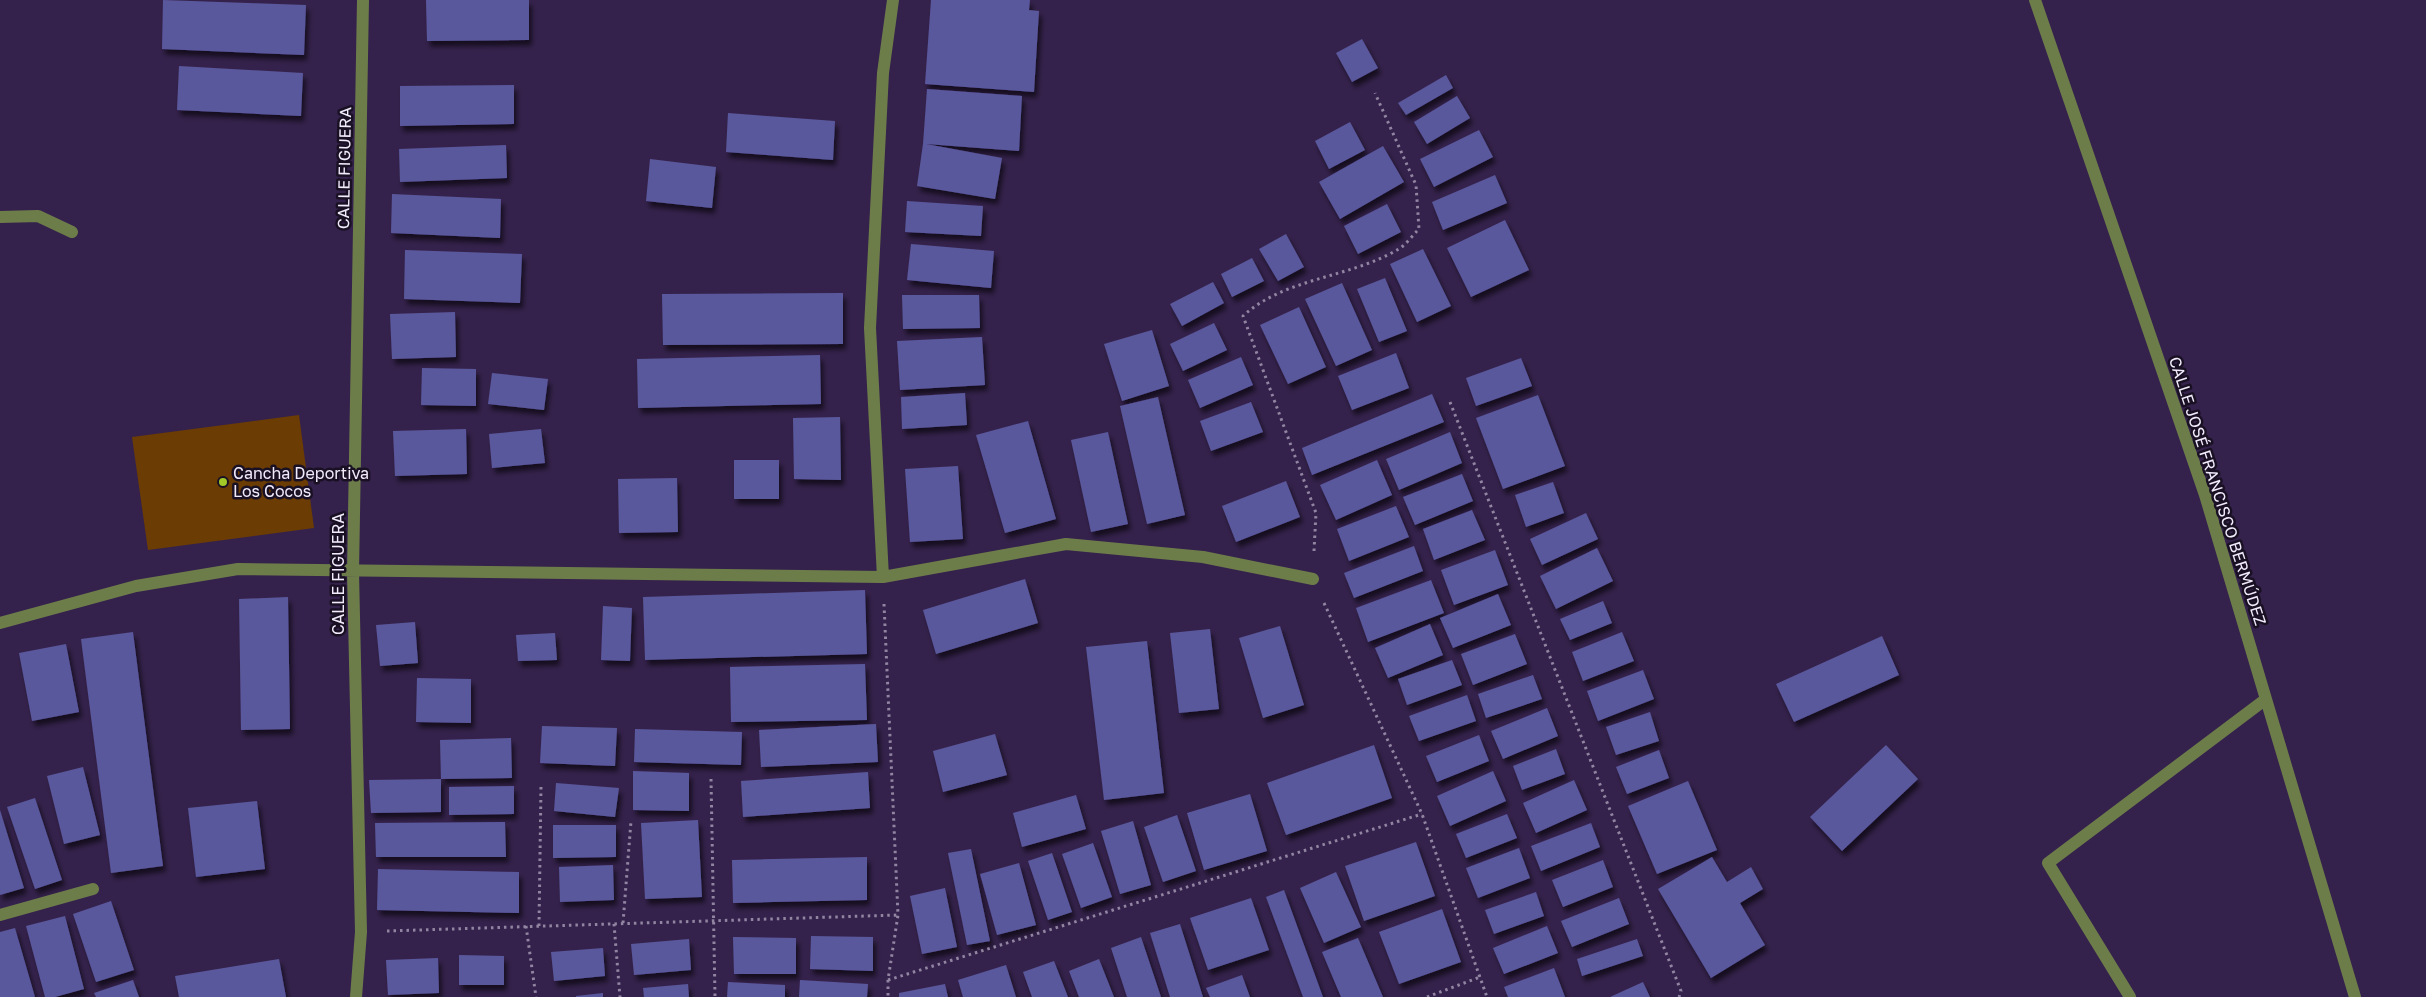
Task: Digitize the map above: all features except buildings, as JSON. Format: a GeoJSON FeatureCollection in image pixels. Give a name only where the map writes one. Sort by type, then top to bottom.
{"type":"FeatureCollection","features":[{"type":"Feature","properties":{"kind":"street","name":"CALLE FIGUERA"},"geometry":{"type":"LineString","coordinates":[[356,997],[361,932],[353,572],[364,0]]}},
{"type":"Feature","properties":{"kind":"street"},"geometry":{"type":"LineString","coordinates":[[883,577],[870,328],[883,73],[893,0]]}},
{"type":"Feature","properties":{"kind":"street","name":"CALLE JOSÉ FRANCISCO BERMÚDEZ"},"geometry":{"type":"LineString","coordinates":[[2035,0],[2205,496],[2355,997]]}},
{"type":"Feature","properties":{"kind":"street"},"geometry":{"type":"LineString","coordinates":[[0,216],[38,216],[72,232]]}},
{"type":"Feature","properties":{"kind":"street"},"geometry":{"type":"LineString","coordinates":[[0,623],[136,586],[238,569],[353,572],[883,577],[1066,544],[1203,557],[1313,579]]}},
{"type":"Feature","properties":{"kind":"street"},"geometry":{"type":"LineString","coordinates":[[2130,997],[2048,863],[2266,699]]}},
{"type":"Feature","properties":{"kind":"street"},"geometry":{"type":"LineString","coordinates":[[0,915],[93,889]]}},
{"type":"Feature","properties":{"kind":"path"},"geometry":{"type":"LineString","coordinates":[[1375,93],[1416,185],[1419,229],[1398,250],[1355,269],[1316,280],[1257,303],[1243,316],[1316,513],[1313,579],[1422,814],[1486,997]]}},
{"type":"Feature","properties":{"kind":"path"},"geometry":{"type":"LineString","coordinates":[[1450,402],[1681,991],[1679,997]]}},
{"type":"Feature","properties":{"kind":"path"},"geometry":{"type":"LineString","coordinates":[[883,577],[898,914],[888,980],[888,997]]}},
{"type":"Feature","properties":{"kind":"path"},"geometry":{"type":"LineString","coordinates":[[711,779],[712,920],[715,997]]}},
{"type":"Feature","properties":{"kind":"path"},"geometry":{"type":"LineString","coordinates":[[540,926],[541,786]]}},
{"type":"Feature","properties":{"kind":"path"},"geometry":{"type":"LineString","coordinates":[[888,980],[1422,814]]}},
{"type":"Feature","properties":{"kind":"path"},"geometry":{"type":"LineString","coordinates":[[623,923],[631,821]]}},
{"type":"Feature","properties":{"kind":"path"},"geometry":{"type":"LineString","coordinates":[[361,932],[898,914]]}},
{"type":"Feature","properties":{"kind":"path"},"geometry":{"type":"LineString","coordinates":[[614,924],[620,997]]}},
{"type":"Feature","properties":{"kind":"path"},"geometry":{"type":"LineString","coordinates":[[526,926],[536,997]]}},
{"type":"Feature","properties":{"kind":"path"},"geometry":{"type":"LineString","coordinates":[[1427,997],[1480,977]]}},
{"type":"Feature","properties":{"kind":"shaded area","name":"Cancha Deportiva Los Cocos"},"geometry":{"type":"Polygon","coordinates":[[[299,415],[314,528],[148,550],[132,437],[299,415]]]}},
{"type":"Feature","properties":{"kind":"place","name":"Cancha Deportiva Los Cocos"},"geometry":{"type":"Point","coordinates":[223,482]}}]}
